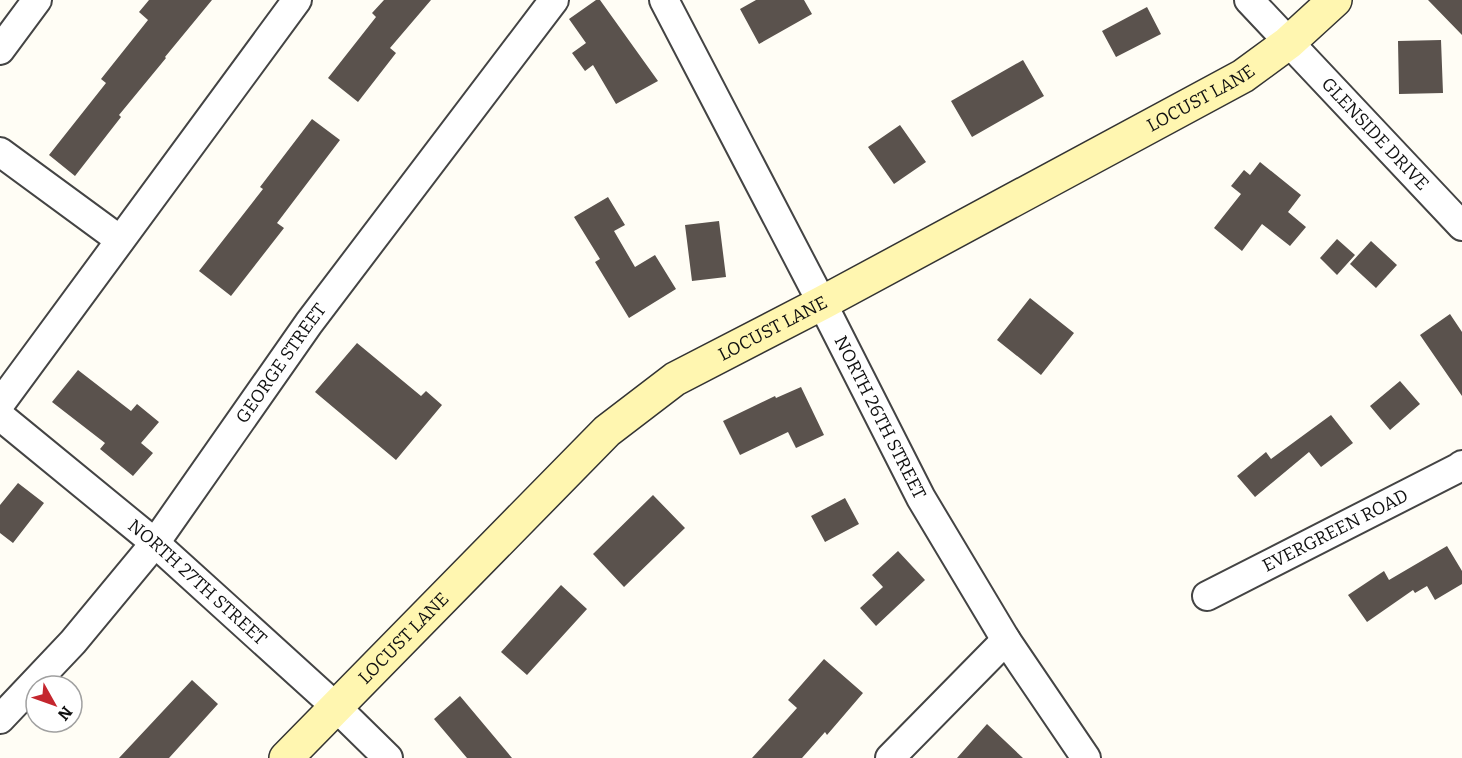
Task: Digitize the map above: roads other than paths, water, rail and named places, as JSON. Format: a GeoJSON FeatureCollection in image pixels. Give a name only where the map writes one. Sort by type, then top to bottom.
{"type":"FeatureCollection","features":[{"type":"Feature","properties":{"kind":"street"},"geometry":{"type":"LineString","coordinates":[[0,50],[37,0]]}},
{"type":"Feature","properties":{"kind":"street"},"geometry":{"type":"LineString","coordinates":[[0,404],[297,0]]}},
{"type":"Feature","properties":{"kind":"street","name":"GEORGE STREET"},"geometry":{"type":"LineString","coordinates":[[0,719],[73,642],[155,543],[309,322],[554,0]]}},
{"type":"Feature","properties":{"kind":"street","name":"NORTH 26TH STREET"},"geometry":{"type":"LineString","coordinates":[[664,0],[921,498],[1006,640],[1086,758]]}},
{"type":"Feature","properties":{"kind":"street","name":"GLENSIDE DRIVE"},"geometry":{"type":"LineString","coordinates":[[1249,0],[1462,226]]}},
{"type":"Feature","properties":{"kind":"street","name":"LOCUST LANE"},"geometry":{"type":"LineString","coordinates":[[286,758],[607,431],[675,379],[822,303],[1243,76],[1288,43],[1335,0]]}},
{"type":"Feature","properties":{"kind":"street"},"geometry":{"type":"LineString","coordinates":[[0,152],[120,240]]}},
{"type":"Feature","properties":{"kind":"street","name":"NORTH 27TH STREET"},"geometry":{"type":"LineString","coordinates":[[0,416],[155,543],[336,707],[388,758]]}},
{"type":"Feature","properties":{"kind":"street","name":"EVERGREEN ROAD"},"geometry":{"type":"LineString","coordinates":[[1207,596],[1462,465]]}},
{"type":"Feature","properties":{"kind":"street"},"geometry":{"type":"LineString","coordinates":[[890,758],[1006,640]]}}]}
